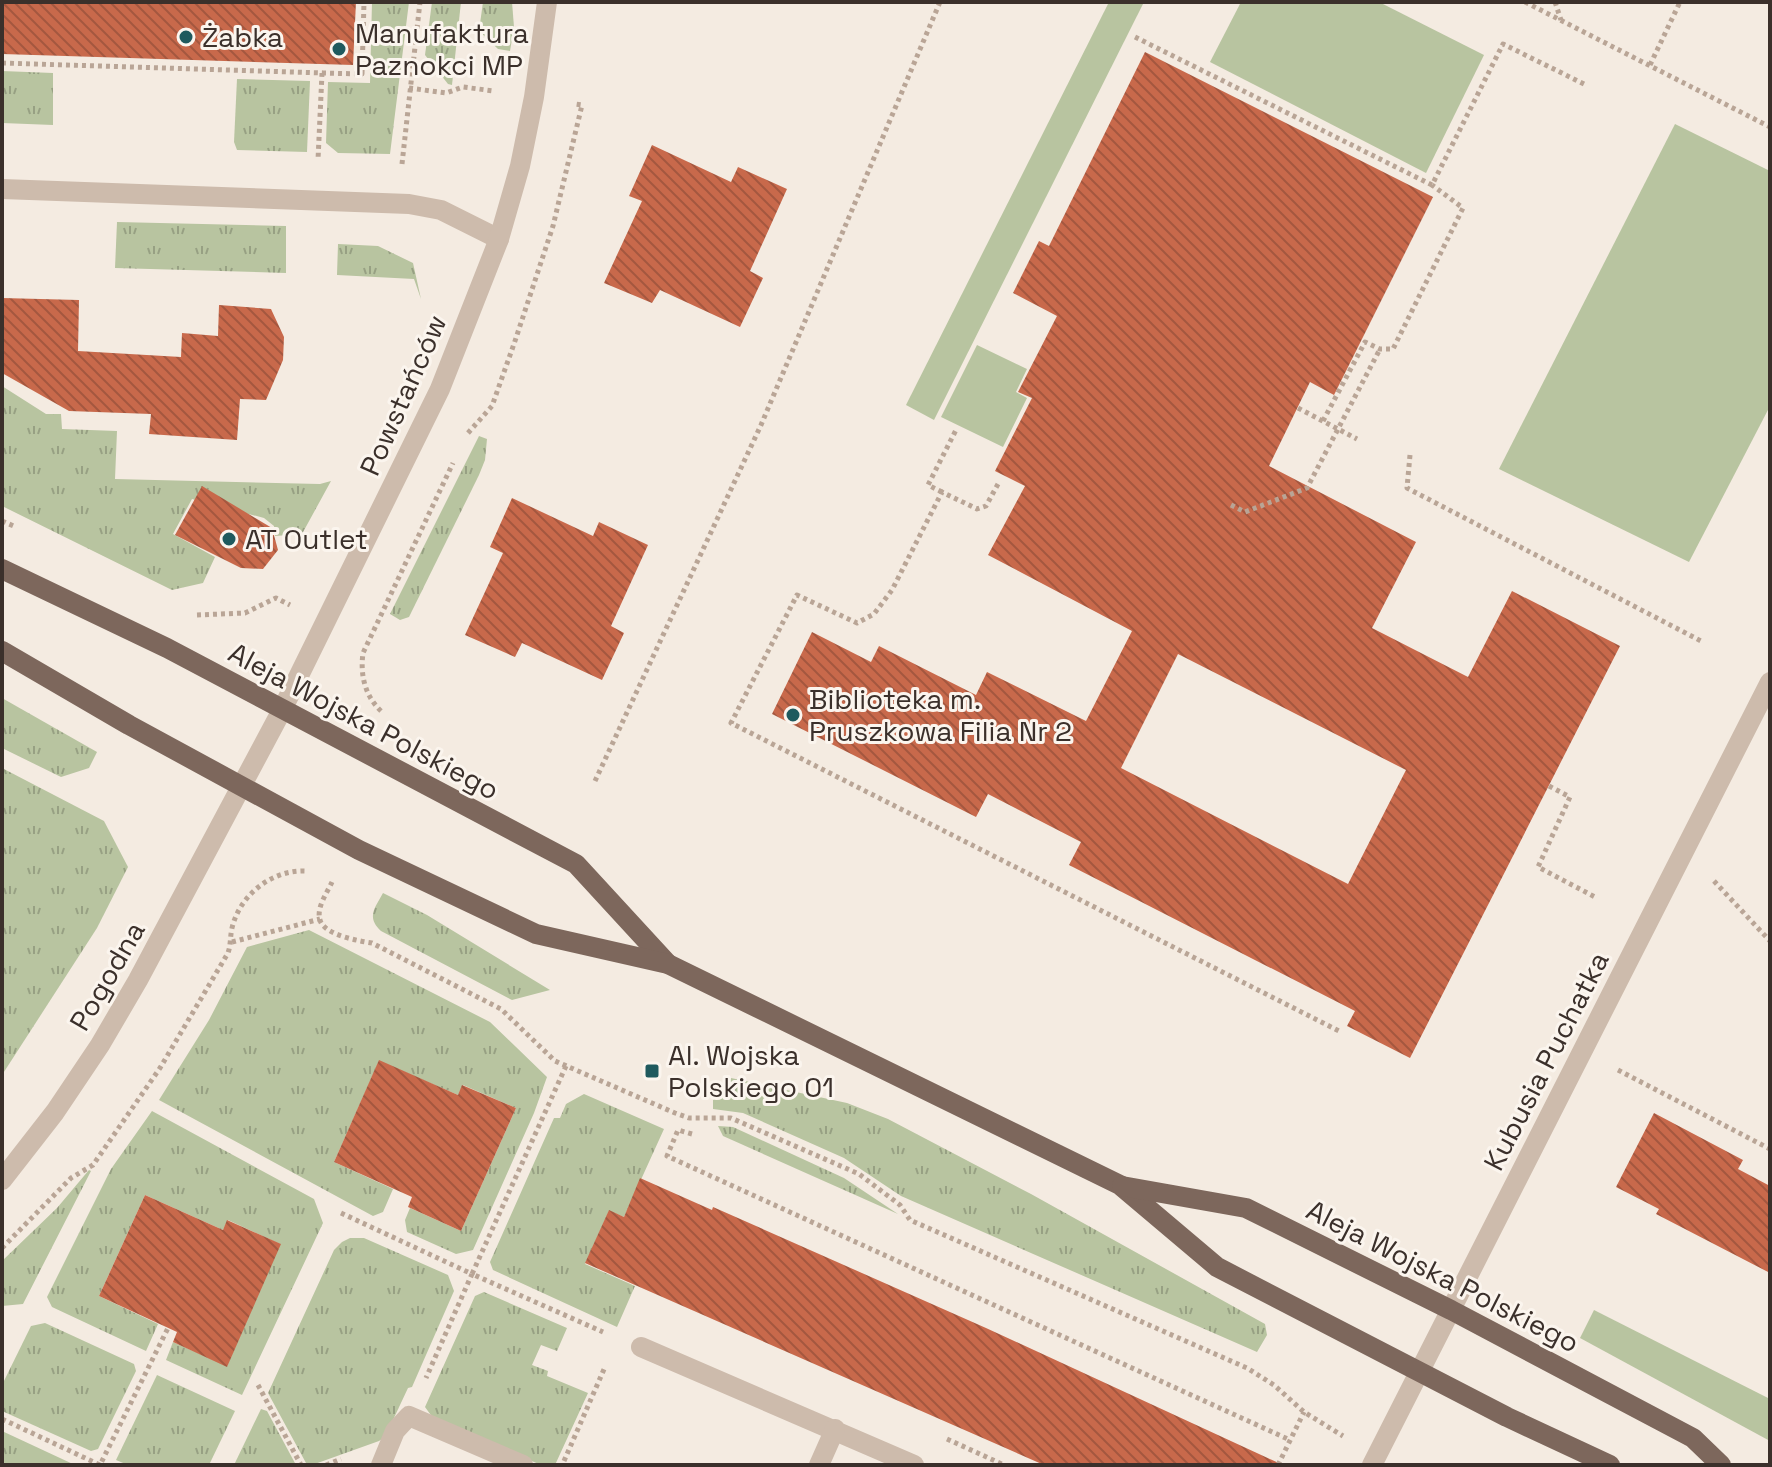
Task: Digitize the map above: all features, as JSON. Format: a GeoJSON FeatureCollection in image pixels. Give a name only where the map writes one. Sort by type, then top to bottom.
{"type":"FeatureCollection","features":[{"type":"Feature","properties":{"kind":"main road","name":"Aleja Wojska Polskiego"},"geometry":{"type":"LineString","coordinates":[[2,569],[167,648],[576,864],[668,964]]}},
{"type":"Feature","properties":{"kind":"main road","name":"Aleja Wojska Polskiego"},"geometry":{"type":"LineString","coordinates":[[2,651],[359,850],[536,934],[668,964],[1120,1185],[1217,1267],[1507,1417],[1610,1465]]}},
{"type":"Feature","properties":{"kind":"main road","name":"Aleja Wojska Polskiego"},"geometry":{"type":"LineString","coordinates":[[1120,1185],[1246,1208],[1451,1310],[1693,1438],[1721,1465]]}},
{"type":"Feature","properties":{"kind":"street","name":"Powstańców"},"geometry":{"type":"LineString","coordinates":[[242,787],[440,389],[499,239],[520,166],[534,97],[547,2]]}},
{"type":"Feature","properties":{"kind":"street"},"geometry":{"type":"LineString","coordinates":[[2,189],[397,203],[441,210],[499,239]]}},
{"type":"Feature","properties":{"kind":"street","name":"Kubusia Puchatka"},"geometry":{"type":"LineString","coordinates":[[1372,1465],[1770,682]]}},
{"type":"Feature","properties":{"kind":"street","name":"Pogodna"},"geometry":{"type":"LineString","coordinates":[[2,1180],[55,1112],[100,1045],[242,787]]}},
{"type":"Feature","properties":{"kind":"street"},"geometry":{"type":"LineString","coordinates":[[641,1347],[914,1465]]}},
{"type":"Feature","properties":{"kind":"street"},"geometry":{"type":"LineString","coordinates":[[381,1465],[395,1431],[409,1416],[523,1465]]}},
{"type":"Feature","properties":{"kind":"street"},"geometry":{"type":"LineString","coordinates":[[819,1465],[835,1429]]}},
{"type":"Feature","properties":{"kind":"path"},"geometry":{"type":"LineString","coordinates":[[2,63],[362,74],[364,2]]}},
{"type":"Feature","properties":{"kind":"path"},"geometry":{"type":"LineString","coordinates":[[397,203],[420,2]]}},
{"type":"Feature","properties":{"kind":"path"},"geometry":{"type":"LineString","coordinates":[[595,781],[761,425],[940,2]]}},
{"type":"Feature","properties":{"kind":"path"},"geometry":{"type":"LineString","coordinates":[[1525,2],[1770,127]]}},
{"type":"Feature","properties":{"kind":"path"},"geometry":{"type":"LineString","coordinates":[[1555,2],[1561,21]]}},
{"type":"Feature","properties":{"kind":"path"},"geometry":{"type":"LineString","coordinates":[[1650,65],[1680,2]]}},
{"type":"Feature","properties":{"kind":"path"},"geometry":{"type":"LineString","coordinates":[[1135,37],[1432,185],[1463,208],[1393,349],[1380,349],[1365,342],[1323,421]]}},
{"type":"Feature","properties":{"kind":"path"},"geometry":{"type":"LineString","coordinates":[[1432,185],[1503,44],[1584,84]]}},
{"type":"Feature","properties":{"kind":"path"},"geometry":{"type":"LineString","coordinates":[[318,160],[322,73]]}},
{"type":"Feature","properties":{"kind":"path"},"geometry":{"type":"LineString","coordinates":[[409,88],[446,93],[463,87],[502,92]]}},
{"type":"Feature","properties":{"kind":"path"},"geometry":{"type":"LineString","coordinates":[[1231,505],[1245,512],[1307,488],[1380,349]]}},
{"type":"Feature","properties":{"kind":"path"},"geometry":{"type":"LineString","coordinates":[[463,443],[469,429],[492,406]]}},
{"type":"Feature","properties":{"kind":"path"},"geometry":{"type":"LineString","coordinates":[[1298,408],[1357,439]]}},
{"type":"Feature","properties":{"kind":"path"},"geometry":{"type":"LineString","coordinates":[[957,428],[928,485],[977,509],[986,506],[998,484]]}},
{"type":"Feature","properties":{"kind":"path"},"geometry":{"type":"LineString","coordinates":[[1410,455],[1407,488],[1701,641]]}},
{"type":"Feature","properties":{"kind":"path"},"geometry":{"type":"LineString","coordinates":[[383,714],[374,704],[363,679],[363,653],[457,457]]}},
{"type":"Feature","properties":{"kind":"path"},"geometry":{"type":"LineString","coordinates":[[942,492],[892,590],[874,614],[857,623],[797,595],[731,723],[1341,1032]]}},
{"type":"Feature","properties":{"kind":"path"},"geometry":{"type":"LineString","coordinates":[[186,612],[231,615],[256,610],[276,598],[287,603]]}},
{"type":"Feature","properties":{"kind":"path"},"geometry":{"type":"LineString","coordinates":[[1549,786],[1570,797],[1538,867],[1595,897]]}},
{"type":"Feature","properties":{"kind":"path"},"geometry":{"type":"LineString","coordinates":[[2,1248],[71,1178],[93,1165],[160,1068],[232,942],[231,929],[241,907],[261,884],[286,872],[318,872]]}},
{"type":"Feature","properties":{"kind":"path"},"geometry":{"type":"LineString","coordinates":[[326,874],[334,878],[320,908],[324,927],[353,941],[372,943],[501,1009],[555,1061],[689,1118],[731,1118],[859,1174],[900,1205],[910,1220],[1247,1368],[1274,1385],[1304,1412],[1354,1443]]}},
{"type":"Feature","properties":{"kind":"path"},"geometry":{"type":"LineString","coordinates":[[1711,877],[1770,941]]}},
{"type":"Feature","properties":{"kind":"path"},"geometry":{"type":"LineString","coordinates":[[232,942],[320,919]]}},
{"type":"Feature","properties":{"kind":"path"},"geometry":{"type":"LineString","coordinates":[[409,1416],[566,1066]]}},
{"type":"Feature","properties":{"kind":"path"},"geometry":{"type":"LineString","coordinates":[[1618,1070],[1770,1149]]}},
{"type":"Feature","properties":{"kind":"path"},"geometry":{"type":"LineString","coordinates":[[692,1134],[678,1130],[667,1156],[1290,1440]]}},
{"type":"Feature","properties":{"kind":"path"},"geometry":{"type":"LineString","coordinates":[[341,1213],[641,1347]]}},
{"type":"Feature","properties":{"kind":"path"},"geometry":{"type":"LineString","coordinates":[[2,1419],[100,1465],[168,1328]]}},
{"type":"Feature","properties":{"kind":"path"},"geometry":{"type":"LineString","coordinates":[[258,1385],[301,1465]]}},
{"type":"Feature","properties":{"kind":"path"},"geometry":{"type":"LineString","coordinates":[[1278,1465],[1304,1412]]}},
{"type":"Feature","properties":{"kind":"green space"},"geometry":{"type":"Polygon","coordinates":[[[372,2],[409,2],[390,154],[338,153],[326,143],[328,82],[370,83],[372,2]]]}},
{"type":"Feature","properties":{"kind":"green space"},"geometry":{"type":"Polygon","coordinates":[[[432,2],[461,2],[452,85],[425,55],[432,2]]]}},
{"type":"Feature","properties":{"kind":"green space"},"geometry":{"type":"Polygon","coordinates":[[[483,2],[512,2],[514,27],[510,51],[498,49],[479,31],[483,2]]]}},
{"type":"Feature","properties":{"kind":"green space"},"geometry":{"type":"Polygon","coordinates":[[[1109,2],[1144,2],[934,420],[906,405],[1109,2]]]}},
{"type":"Feature","properties":{"kind":"green space"},"geometry":{"type":"Polygon","coordinates":[[[1241,2],[1379,2],[1484,55],[1426,173],[1210,62],[1241,2]]]}},
{"type":"Feature","properties":{"kind":"green space"},"geometry":{"type":"Polygon","coordinates":[[[2,71],[53,73],[53,125],[2,123],[2,71]]]}},
{"type":"Feature","properties":{"kind":"green space"},"geometry":{"type":"Polygon","coordinates":[[[237,79],[310,81],[307,152],[237,150],[234,142],[237,79]]]}},
{"type":"Feature","properties":{"kind":"green space"},"geometry":{"type":"Polygon","coordinates":[[[1675,124],[1770,171],[1770,406],[1689,562],[1499,469],[1675,124]]]}},
{"type":"Feature","properties":{"kind":"green space"},"geometry":{"type":"Polygon","coordinates":[[[117,222],[286,226],[286,273],[115,268],[117,222]]]}},
{"type":"Feature","properties":{"kind":"green space"},"geometry":{"type":"Polygon","coordinates":[[[338,244],[378,246],[413,263],[421,299],[414,279],[337,275],[338,244]]]}},
{"type":"Feature","properties":{"kind":"green space"},"geometry":{"type":"Polygon","coordinates":[[[977,345],[1027,369],[1016,392],[1027,398],[1003,447],[941,417],[977,345]]]}},
{"type":"Feature","properties":{"kind":"green space"},"geometry":{"type":"Polygon","coordinates":[[[2,386],[46,414],[61,414],[62,429],[117,431],[115,479],[320,484],[331,481],[302,534],[275,536],[274,526],[264,518],[192,499],[173,534],[215,557],[203,583],[172,590],[2,506],[2,386]]]}},
{"type":"Feature","properties":{"kind":"green space"},"geometry":{"type":"Polygon","coordinates":[[[479,436],[487,439],[485,460],[479,475],[409,617],[400,620],[390,614],[479,436]]]}},
{"type":"Feature","properties":{"kind":"green space"},"geometry":{"type":"Polygon","coordinates":[[[2,698],[97,752],[89,768],[61,777],[2,748],[2,698]]]}},
{"type":"Feature","properties":{"kind":"green space"},"geometry":{"type":"Polygon","coordinates":[[[2,768],[104,821],[128,867],[97,928],[2,1075],[2,768]]]}},
{"type":"Feature","properties":{"kind":"green space"},"geometry":{"type":"Polygon","coordinates":[[[383,893],[427,915],[550,990],[512,1000],[381,931],[373,917],[383,893]]]}},
{"type":"Feature","properties":{"kind":"green space"},"geometry":{"type":"Polygon","coordinates":[[[309,930],[490,1022],[547,1077],[473,1250],[456,1254],[407,1232],[405,1220],[410,1208],[461,1231],[516,1108],[463,1085],[458,1095],[379,1061],[334,1162],[393,1189],[383,1212],[373,1216],[159,1100],[209,1020],[247,947],[309,930]]]}},
{"type":"Feature","properties":{"kind":"green space"},"geometry":{"type":"Polygon","coordinates":[[[731,1078],[847,1103],[888,1119],[1031,1194],[1265,1324],[1267,1335],[1257,1352],[901,1196],[844,1158],[743,1113],[713,1109],[713,1100],[723,1097],[731,1078]]]}},
{"type":"Feature","properties":{"kind":"green space"},"geometry":{"type":"Polygon","coordinates":[[[584,1094],[664,1129],[624,1217],[609,1211],[585,1264],[635,1286],[617,1327],[493,1270],[490,1262],[554,1118],[560,1118],[566,1104],[584,1094]]]}},
{"type":"Feature","properties":{"kind":"green space"},"geometry":{"type":"Polygon","coordinates":[[[152,1111],[314,1199],[323,1223],[242,1395],[166,1360],[173,1342],[227,1366],[280,1244],[228,1220],[223,1230],[145,1195],[99,1296],[158,1324],[146,1351],[52,1307],[47,1297],[111,1169],[152,1111]]]}},
{"type":"Feature","properties":{"kind":"green space"},"geometry":{"type":"Polygon","coordinates":[[[718,1126],[733,1127],[844,1178],[898,1214],[723,1136],[718,1126]]]}},
{"type":"Feature","properties":{"kind":"green space"},"geometry":{"type":"Polygon","coordinates":[[[89,1170],[23,1304],[2,1306],[2,1261],[57,1208],[89,1170]]]}},
{"type":"Feature","properties":{"kind":"green space"},"geometry":{"type":"Polygon","coordinates":[[[350,1238],[364,1238],[448,1275],[454,1291],[412,1387],[408,1388],[385,1437],[312,1465],[306,1463],[268,1393],[334,1250],[350,1238]]]}},
{"type":"Feature","properties":{"kind":"green space"},"geometry":{"type":"Polygon","coordinates":[[[484,1292],[567,1328],[557,1351],[541,1345],[532,1365],[548,1371],[547,1376],[588,1393],[555,1465],[541,1465],[433,1418],[425,1407],[475,1296],[484,1292]]]}},
{"type":"Feature","properties":{"kind":"green space"},"geometry":{"type":"Polygon","coordinates":[[[1594,1310],[1770,1399],[1770,1441],[1580,1338],[1594,1310]]]}},
{"type":"Feature","properties":{"kind":"green space"},"geometry":{"type":"Polygon","coordinates":[[[45,1323],[134,1364],[136,1371],[98,1449],[91,1451],[2,1411],[2,1385],[31,1326],[45,1323]]]}},
{"type":"Feature","properties":{"kind":"green space"},"geometry":{"type":"Polygon","coordinates":[[[157,1375],[235,1411],[209,1465],[128,1465],[116,1460],[157,1375]]]}},
{"type":"Feature","properties":{"kind":"green space"},"geometry":{"type":"Polygon","coordinates":[[[261,1409],[267,1411],[296,1465],[234,1465],[261,1409]]]}},
{"type":"Feature","properties":{"kind":"green space"},"geometry":{"type":"Polygon","coordinates":[[[2,1431],[75,1465],[2,1465],[2,1431]]]}},
{"type":"Feature","properties":{"kind":"building"},"geometry":{"type":"Polygon","coordinates":[[[2,2],[356,2],[353,65],[2,54],[2,2]]]}},
{"type":"Feature","properties":{"kind":"building"},"geometry":{"type":"Polygon","coordinates":[[[1145,52],[1433,197],[1334,395],[1310,382],[1269,466],[1416,542],[1372,628],[1468,677],[1512,591],[1620,646],[1410,1058],[1347,1026],[1355,1011],[1069,865],[1081,842],[988,794],[976,817],[772,714],[812,632],[871,662],[879,646],[976,695],[987,672],[1086,721],[1132,631],[988,555],[1025,486],[995,471],[1032,398],[1018,392],[1057,316],[1013,293],[1039,241],[1049,246],[1145,52]],[[1178,654],[1121,768],[1348,884],[1406,770],[1178,654]]]}},
{"type":"Feature","properties":{"kind":"building"},"geometry":{"type":"Polygon","coordinates":[[[652,145],[731,182],[738,167],[787,189],[750,271],[763,278],[740,327],[660,290],[652,303],[604,283],[642,201],[629,196],[652,145]]]}},
{"type":"Feature","properties":{"kind":"building"},"geometry":{"type":"Polygon","coordinates":[[[2,298],[79,300],[78,351],[181,357],[182,333],[218,336],[219,305],[271,309],[284,337],[283,360],[266,400],[240,399],[237,440],[149,434],[151,414],[69,411],[2,373],[2,298]]]}},
{"type":"Feature","properties":{"kind":"building","name":"AT Outlet"},"geometry":{"type":"Polygon","coordinates":[[[202,486],[272,528],[278,550],[263,569],[241,568],[175,535],[202,486]]]}},
{"type":"Feature","properties":{"kind":"building"},"geometry":{"type":"Polygon","coordinates":[[[512,498],[593,536],[599,522],[648,545],[611,626],[624,633],[602,680],[522,643],[515,657],[465,635],[503,553],[490,547],[512,498]]]}},
{"type":"Feature","properties":{"kind":"building"},"geometry":{"type":"Polygon","coordinates":[[[379,1060],[458,1095],[462,1085],[516,1108],[461,1231],[408,1207],[412,1197],[334,1162],[379,1060]]]}},
{"type":"Feature","properties":{"kind":"building"},"geometry":{"type":"Polygon","coordinates":[[[1654,1113],[1743,1160],[1738,1169],[1770,1186],[1770,1273],[1656,1214],[1659,1209],[1616,1187],[1654,1113]]]}},
{"type":"Feature","properties":{"kind":"building"},"geometry":{"type":"Polygon","coordinates":[[[640,1178],[712,1210],[713,1207],[986,1328],[1283,1465],[1044,1465],[585,1263],[609,1210],[624,1217],[640,1178]]]}},
{"type":"Feature","properties":{"kind":"building"},"geometry":{"type":"Polygon","coordinates":[[[145,1195],[223,1230],[227,1220],[281,1244],[227,1367],[173,1342],[177,1332],[99,1296],[145,1195]]]}},
{"type":"Feature","properties":{"kind":"place","name":"Żabka"},"geometry":{"type":"Point","coordinates":[186,37]}},
{"type":"Feature","properties":{"kind":"place","name":"Manufaktura Paznokci MP"},"geometry":{"type":"Point","coordinates":[339,49]}},
{"type":"Feature","properties":{"kind":"place","name":"AT Outlet"},"geometry":{"type":"Point","coordinates":[229,539]}},
{"type":"Feature","properties":{"kind":"place","name":"Biblioteka m. Pruszkowa Filia Nr 2"},"geometry":{"type":"Point","coordinates":[793,715]}},
{"type":"Feature","properties":{"kind":"place","name":"Al. Wojska Polskiego 01"},"geometry":{"type":"Point","coordinates":[652,1071]}}]}
